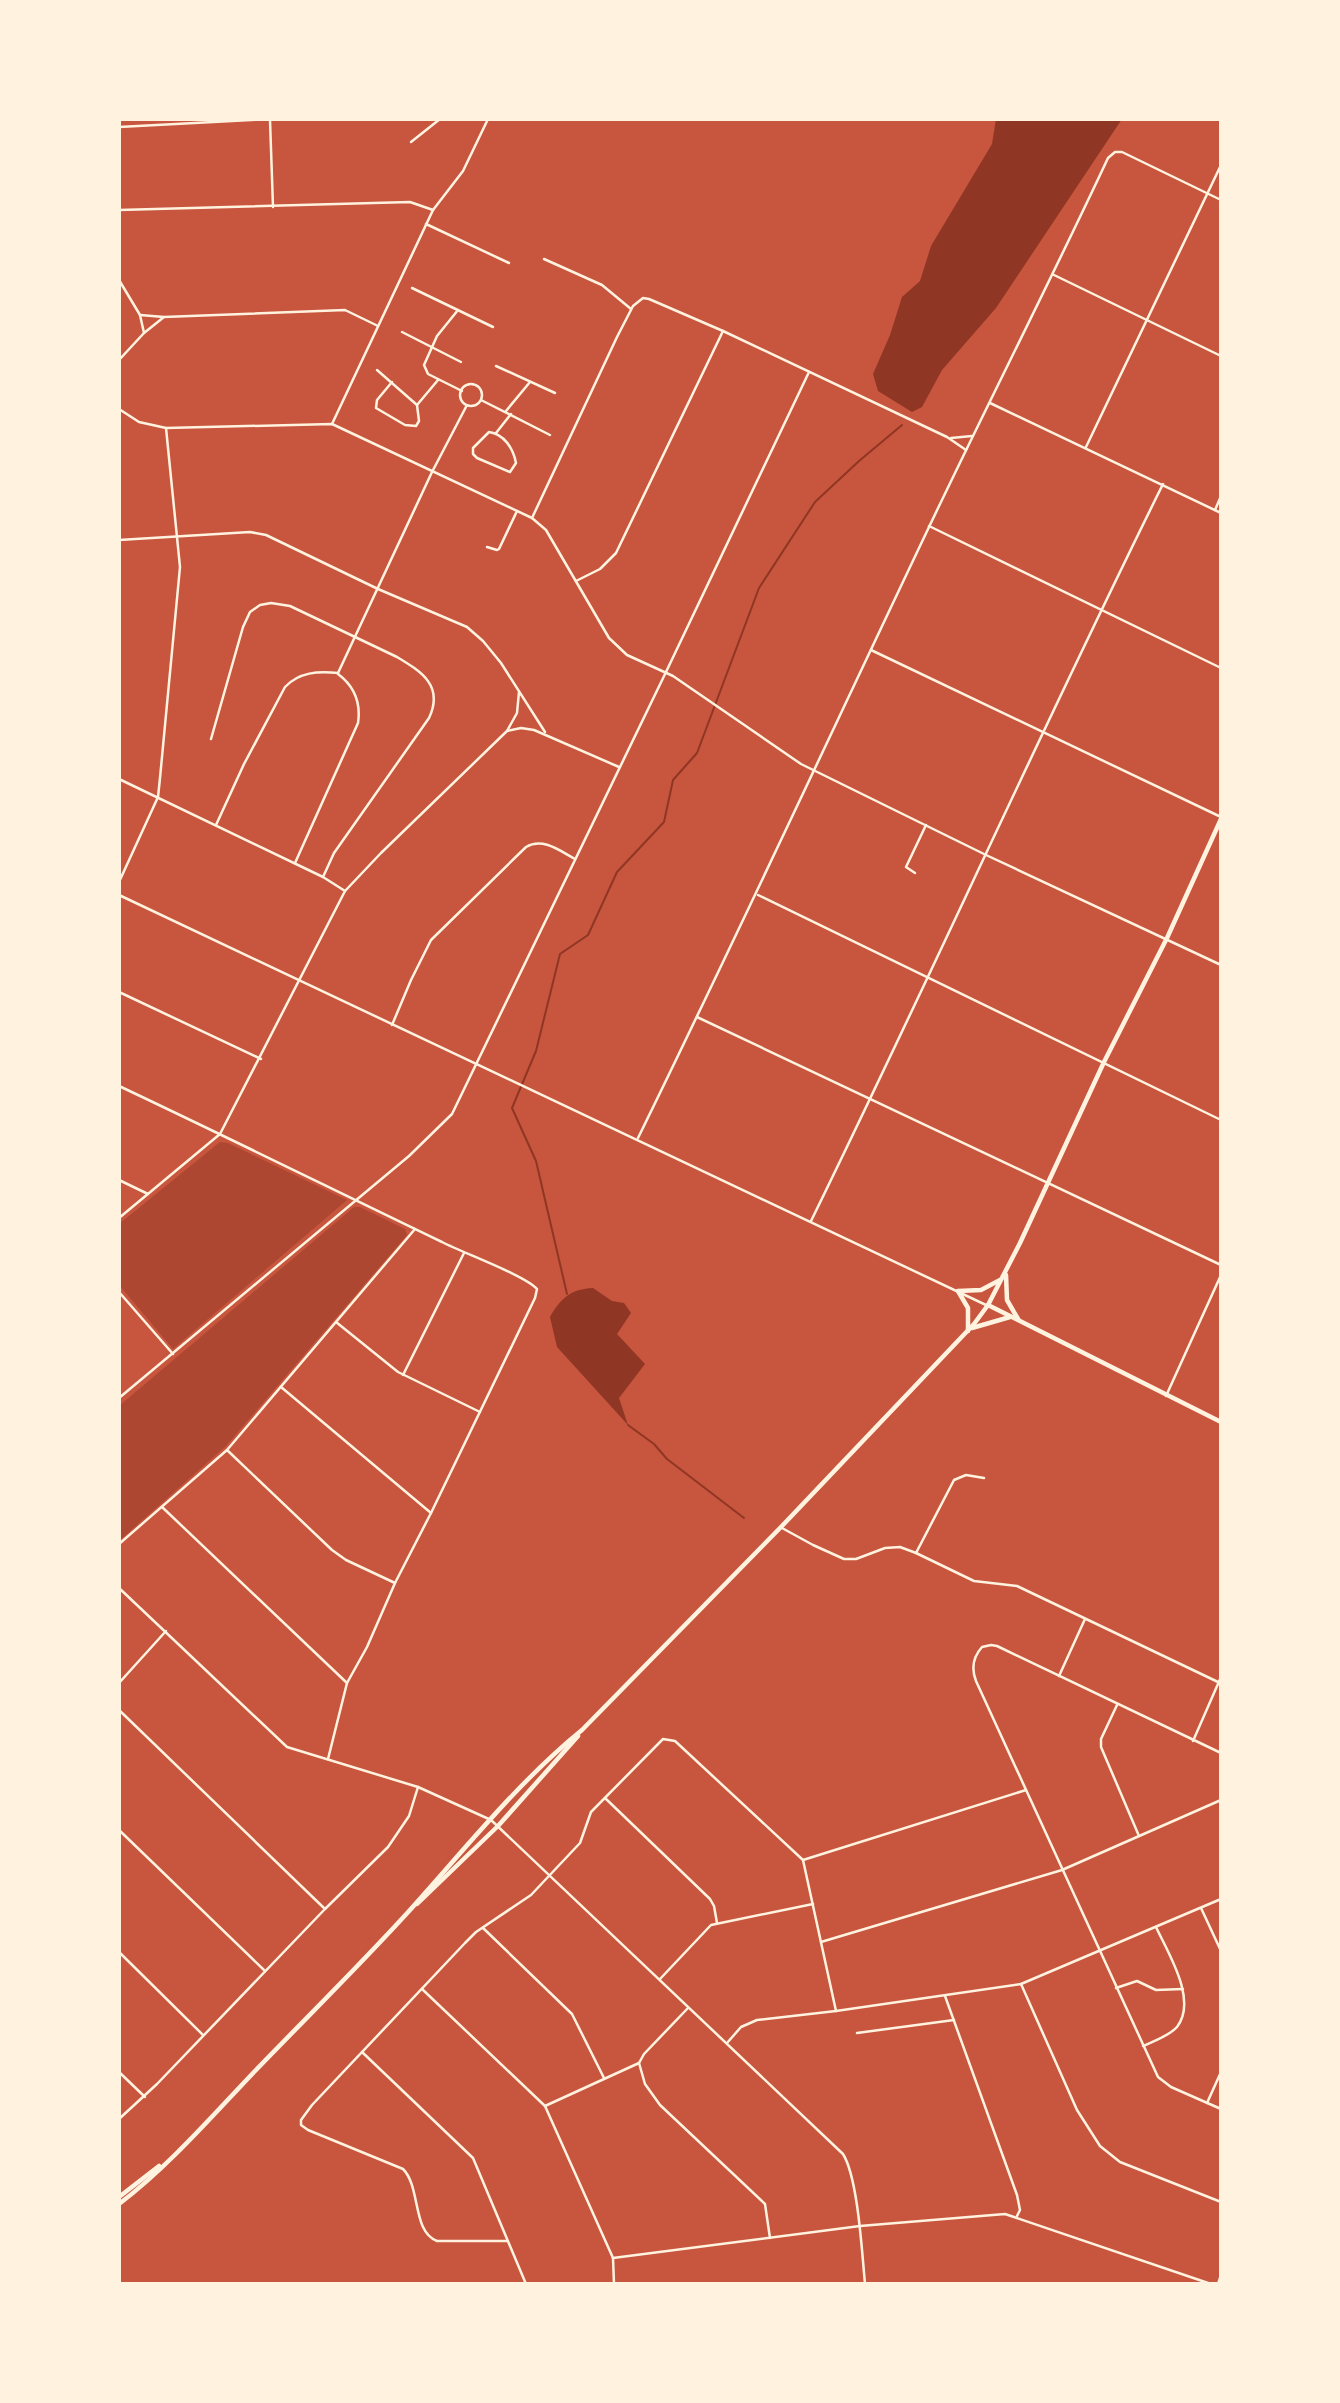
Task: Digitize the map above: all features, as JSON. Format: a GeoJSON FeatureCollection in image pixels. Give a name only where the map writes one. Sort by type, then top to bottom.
{"type":"FeatureCollection","features":[{"type":"Feature","properties":{"kind":"highway"},"geometry":{"type":"LineString","coordinates":[[119,2204],[139,2189],[411,1909],[553,1755],[582,1730],[781,1527],[969,1330],[988,1306],[1003,1278],[1104,1062],[1167,939],[1221,818]]}},
{"type":"Feature","properties":{"kind":"highway"},"geometry":{"type":"LineString","coordinates":[[1006,1270],[1007,1300],[1020,1322]]}},
{"type":"Feature","properties":{"kind":"highway"},"geometry":{"type":"LineString","coordinates":[[957,1290],[981,1290],[1003,1278]]}},
{"type":"Feature","properties":{"kind":"highway"},"geometry":{"type":"LineString","coordinates":[[957,1290],[968,1308],[969,1330]]}},
{"type":"Feature","properties":{"kind":"highway"},"geometry":{"type":"LineString","coordinates":[[988,1306],[1221,1422]]}},
{"type":"Feature","properties":{"kind":"highway"},"geometry":{"type":"LineString","coordinates":[[969,1330],[1011,1317]]}},
{"type":"Feature","properties":{"kind":"highway"},"geometry":{"type":"LineString","coordinates":[[411,1909],[430,1895],[498,1826],[572,1746],[582,1730]]}},
{"type":"Feature","properties":{"kind":"highway"},"geometry":{"type":"LineString","coordinates":[[119,2197],[170,2157]]}},
{"type":"Feature","properties":{"kind":"street"},"geometry":{"type":"LineString","coordinates":[[119,127],[177,121],[270,119],[273,207]]}},
{"type":"Feature","properties":{"kind":"street"},"geometry":{"type":"LineString","coordinates":[[411,142],[440,119]]}},
{"type":"Feature","properties":{"kind":"street"},"geometry":{"type":"LineString","coordinates":[[332,424],[432,210],[463,172],[488,119]]}},
{"type":"Feature","properties":{"kind":"street"},"geometry":{"type":"LineString","coordinates":[[638,1138],[757,894],[929,526],[1108,158],[1113,152],[1119,151],[1221,200]]}},
{"type":"Feature","properties":{"kind":"street"},"geometry":{"type":"LineString","coordinates":[[1086,447],[1221,165]]}},
{"type":"Feature","properties":{"kind":"street"},"geometry":{"type":"LineString","coordinates":[[119,210],[410,202],[432,210]]}},
{"type":"Feature","properties":{"kind":"street"},"geometry":{"type":"LineString","coordinates":[[426,224],[509,263]]}},
{"type":"Feature","properties":{"kind":"street"},"geometry":{"type":"LineString","coordinates":[[544,259],[611,290],[631,309]]}},
{"type":"Feature","properties":{"kind":"street"},"geometry":{"type":"LineString","coordinates":[[1053,274],[1221,356]]}},
{"type":"Feature","properties":{"kind":"street"},"geometry":{"type":"LineString","coordinates":[[119,280],[140,315],[144,333]]}},
{"type":"Feature","properties":{"kind":"street"},"geometry":{"type":"LineString","coordinates":[[412,288],[493,327]]}},
{"type":"Feature","properties":{"kind":"street"},"geometry":{"type":"LineString","coordinates":[[532,518],[631,309],[643,298],[723,331],[947,437],[966,450]]}},
{"type":"Feature","properties":{"kind":"street"},"geometry":{"type":"LineString","coordinates":[[140,315],[164,317],[345,310],[378,326]]}},
{"type":"Feature","properties":{"kind":"street"},"geometry":{"type":"LineString","coordinates":[[458,310],[441,329],[424,365],[425,370],[438,380],[461,391]]}},
{"type":"Feature","properties":{"kind":"street"},"geometry":{"type":"LineString","coordinates":[[119,360],[144,333],[164,317]]}},
{"type":"Feature","properties":{"kind":"street"},"geometry":{"type":"LineString","coordinates":[[576,581],[600,569],[616,553],[723,331]]}},
{"type":"Feature","properties":{"kind":"street"},"geometry":{"type":"LineString","coordinates":[[402,332],[461,362]]}},
{"type":"Feature","properties":{"kind":"street"},"geometry":{"type":"LineString","coordinates":[[496,366],[555,394]]}},
{"type":"Feature","properties":{"kind":"street"},"geometry":{"type":"LineString","coordinates":[[377,370],[392,382],[417,405],[419,421],[414,427],[375,407],[392,382]]}},
{"type":"Feature","properties":{"kind":"street"},"geometry":{"type":"LineString","coordinates":[[119,1398],[445,1123],[477,1066],[809,372]]}},
{"type":"Feature","properties":{"kind":"street"},"geometry":{"type":"LineString","coordinates":[[417,405],[438,380]]}},
{"type":"Feature","properties":{"kind":"street"},"geometry":{"type":"LineString","coordinates":[[506,411],[530,382]]}},
{"type":"Feature","properties":{"kind":"street"},"geometry":{"type":"LineString","coordinates":[[467,386],[477,386],[481,391],[481,400],[475,406],[467,405],[461,398],[461,391],[467,386]]}},
{"type":"Feature","properties":{"kind":"street"},"geometry":{"type":"LineString","coordinates":[[481,400],[550,435]]}},
{"type":"Feature","properties":{"kind":"street"},"geometry":{"type":"LineString","coordinates":[[990,403],[1221,513]]}},
{"type":"Feature","properties":{"kind":"street"},"geometry":{"type":"LineString","coordinates":[[338,673],[432,472],[467,405]]}},
{"type":"Feature","properties":{"kind":"street"},"geometry":{"type":"LineString","coordinates":[[119,409],[139,422],[166,428],[332,424],[532,518],[546,530],[609,638],[621,651],[649,667],[666,672],[801,764],[986,855],[1221,965]]}},
{"type":"Feature","properties":{"kind":"street"},"geometry":{"type":"LineString","coordinates":[[496,433],[511,414]]}},
{"type":"Feature","properties":{"kind":"street"},"geometry":{"type":"LineString","coordinates":[[119,882],[158,797],[180,580],[166,428]]}},
{"type":"Feature","properties":{"kind":"street"},"geometry":{"type":"LineString","coordinates":[[489,432],[496,433],[514,452],[516,463],[510,472],[473,454],[473,448],[483,436],[489,432]]}},
{"type":"Feature","properties":{"kind":"street"},"geometry":{"type":"LineString","coordinates":[[947,437],[960,439],[974,436]]}},
{"type":"Feature","properties":{"kind":"street"},"geometry":{"type":"LineString","coordinates":[[811,1221],[1163,484]]}},
{"type":"Feature","properties":{"kind":"street"},"geometry":{"type":"LineString","coordinates":[[1215,510],[1221,496]]}},
{"type":"Feature","properties":{"kind":"street"},"geometry":{"type":"LineString","coordinates":[[487,547],[499,549],[517,511]]}},
{"type":"Feature","properties":{"kind":"street"},"geometry":{"type":"LineString","coordinates":[[929,526],[1221,668]]}},
{"type":"Feature","properties":{"kind":"street"},"geometry":{"type":"LineString","coordinates":[[119,540],[258,532],[467,628],[491,649],[546,734]]}},
{"type":"Feature","properties":{"kind":"street"},"geometry":{"type":"LineString","coordinates":[[211,739],[239,637],[253,608],[271,603],[290,606],[355,637],[412,666],[429,681],[435,693],[429,718],[336,849],[323,877]]}},
{"type":"Feature","properties":{"kind":"street"},"geometry":{"type":"LineString","coordinates":[[871,650],[1221,818]]}},
{"type":"Feature","properties":{"kind":"street"},"geometry":{"type":"LineString","coordinates":[[216,825],[244,764],[285,687],[304,674],[338,673]]}},
{"type":"Feature","properties":{"kind":"street"},"geometry":{"type":"LineString","coordinates":[[295,863],[358,723],[357,699],[338,673]]}},
{"type":"Feature","properties":{"kind":"street"},"geometry":{"type":"LineString","coordinates":[[119,1218],[220,1134],[261,1059],[345,891],[507,731],[517,713],[519,692]]}},
{"type":"Feature","properties":{"kind":"street"},"geometry":{"type":"LineString","coordinates":[[507,731],[527,728],[546,734],[619,767]]}},
{"type":"Feature","properties":{"kind":"street"},"geometry":{"type":"LineString","coordinates":[[119,779],[295,863],[345,891]]}},
{"type":"Feature","properties":{"kind":"street"},"geometry":{"type":"LineString","coordinates":[[915,873],[906,867],[926,825]]}},
{"type":"Feature","properties":{"kind":"street"},"geometry":{"type":"LineString","coordinates":[[392,1025],[431,940],[526,847],[541,843],[576,859]]}},
{"type":"Feature","properties":{"kind":"street"},"geometry":{"type":"LineString","coordinates":[[757,894],[1221,1120]]}},
{"type":"Feature","properties":{"kind":"street"},"geometry":{"type":"LineString","coordinates":[[119,895],[477,1066],[638,1138],[988,1306]]}},
{"type":"Feature","properties":{"kind":"street"},"geometry":{"type":"LineString","coordinates":[[119,992],[261,1059]]}},
{"type":"Feature","properties":{"kind":"street"},"geometry":{"type":"LineString","coordinates":[[697,1017],[1221,1265]]}},
{"type":"Feature","properties":{"kind":"street"},"geometry":{"type":"LineString","coordinates":[[119,1086],[536,1287],[537,1293],[395,1583],[367,1647],[347,1683],[328,1759]]}},
{"type":"Feature","properties":{"kind":"street"},"geometry":{"type":"LineString","coordinates":[[119,1180],[148,1194]]}},
{"type":"Feature","properties":{"kind":"street"},"geometry":{"type":"LineString","coordinates":[[119,1544],[227,1450],[415,1229]]}},
{"type":"Feature","properties":{"kind":"street"},"geometry":{"type":"LineString","coordinates":[[403,1375],[464,1253]]}},
{"type":"Feature","properties":{"kind":"street"},"geometry":{"type":"LineString","coordinates":[[1166,1396],[1221,1275]]}},
{"type":"Feature","properties":{"kind":"street"},"geometry":{"type":"LineString","coordinates":[[119,1292],[173,1354]]}},
{"type":"Feature","properties":{"kind":"street"},"geometry":{"type":"LineString","coordinates":[[336,1322],[403,1375],[480,1412]]}},
{"type":"Feature","properties":{"kind":"street"},"geometry":{"type":"LineString","coordinates":[[281,1387],[431,1513]]}},
{"type":"Feature","properties":{"kind":"street"},"geometry":{"type":"LineString","coordinates":[[227,1450],[332,1550],[346,1560],[395,1583]]}},
{"type":"Feature","properties":{"kind":"street"},"geometry":{"type":"LineString","coordinates":[[916,1553],[953,1482],[963,1475],[984,1478]]}},
{"type":"Feature","properties":{"kind":"street"},"geometry":{"type":"LineString","coordinates":[[161,1506],[347,1683]]}},
{"type":"Feature","properties":{"kind":"street"},"geometry":{"type":"LineString","coordinates":[[781,1527],[848,1560],[862,1558],[891,1547],[916,1553],[974,1581],[1023,1588],[1218,1682]]}},
{"type":"Feature","properties":{"kind":"street"},"geometry":{"type":"LineString","coordinates":[[119,1588],[287,1747],[418,1787],[491,1820],[550,1874],[845,2156],[860,2226],[865,2284]]}},
{"type":"Feature","properties":{"kind":"street"},"geometry":{"type":"LineString","coordinates":[[1059,1676],[1085,1619]]}},
{"type":"Feature","properties":{"kind":"street"},"geometry":{"type":"LineString","coordinates":[[119,1683],[166,1630]]}},
{"type":"Feature","properties":{"kind":"street"},"geometry":{"type":"LineString","coordinates":[[1221,1753],[994,1645],[986,1645],[979,1650],[973,1663],[974,1677],[1161,2081],[1221,2109]]}},
{"type":"Feature","properties":{"kind":"street"},"geometry":{"type":"LineString","coordinates":[[1193,1741],[1221,1677]]}},
{"type":"Feature","properties":{"kind":"street"},"geometry":{"type":"LineString","coordinates":[[1117,1705],[1101,1739],[1101,1746],[1139,1836]]}},
{"type":"Feature","properties":{"kind":"street"},"geometry":{"type":"LineString","coordinates":[[119,1710],[325,1909]]}},
{"type":"Feature","properties":{"kind":"street"},"geometry":{"type":"LineString","coordinates":[[507,2241],[437,2241],[431,2238],[424,2229],[410,2178],[403,2169],[308,2130],[301,2120],[469,1939],[523,1902],[580,1843],[590,1814],[660,1741],[670,1739],[803,1860],[836,2011]]}},
{"type":"Feature","properties":{"kind":"street"},"geometry":{"type":"LineString","coordinates":[[119,2119],[145,2097],[388,1847],[410,1816],[418,1787]]}},
{"type":"Feature","properties":{"kind":"street"},"geometry":{"type":"LineString","coordinates":[[803,1860],[1026,1790]]}},
{"type":"Feature","properties":{"kind":"street"},"geometry":{"type":"LineString","coordinates":[[605,1798],[709,1899],[714,1906],[717,1923]]}},
{"type":"Feature","properties":{"kind":"street"},"geometry":{"type":"LineString","coordinates":[[821,1942],[1062,1870],[1221,1800]]}},
{"type":"Feature","properties":{"kind":"street"},"geometry":{"type":"LineString","coordinates":[[119,1830],[265,1971]]}},
{"type":"Feature","properties":{"kind":"street"},"geometry":{"type":"LineString","coordinates":[[727,2043],[741,2027],[752,2021],[1021,1984],[1221,1899]]}},
{"type":"Feature","properties":{"kind":"street"},"geometry":{"type":"LineString","coordinates":[[660,1979],[703,1933],[717,1923],[813,1904]]}},
{"type":"Feature","properties":{"kind":"street"},"geometry":{"type":"LineString","coordinates":[[1201,1908],[1221,1951]]}},
{"type":"Feature","properties":{"kind":"street"},"geometry":{"type":"LineString","coordinates":[[1143,2046],[1169,2034],[1179,2025],[1185,1999],[1156,1927]]}},
{"type":"Feature","properties":{"kind":"street"},"geometry":{"type":"LineString","coordinates":[[483,1928],[572,2014],[604,2078]]}},
{"type":"Feature","properties":{"kind":"street"},"geometry":{"type":"LineString","coordinates":[[119,1952],[203,2035]]}},
{"type":"Feature","properties":{"kind":"street"},"geometry":{"type":"LineString","coordinates":[[1116,1987],[1137,1981],[1156,1990],[1183,1989]]}},
{"type":"Feature","properties":{"kind":"street"},"geometry":{"type":"LineString","coordinates":[[1021,1984],[1077,2110],[1100,2146],[1119,2162],[1221,2202]]}},
{"type":"Feature","properties":{"kind":"street"},"geometry":{"type":"LineString","coordinates":[[422,1989],[545,2106],[613,2258],[614,2284]]}},
{"type":"Feature","properties":{"kind":"street"},"geometry":{"type":"LineString","coordinates":[[945,1996],[1017,2195],[1020,2210],[1017,2216]]}},
{"type":"Feature","properties":{"kind":"street"},"geometry":{"type":"LineString","coordinates":[[545,2106],[639,2063],[644,2054],[688,2008]]}},
{"type":"Feature","properties":{"kind":"street"},"geometry":{"type":"LineString","coordinates":[[857,2033],[954,2020]]}},
{"type":"Feature","properties":{"kind":"street"},"geometry":{"type":"LineString","coordinates":[[362,2052],[473,2158],[526,2284]]}},
{"type":"Feature","properties":{"kind":"street"},"geometry":{"type":"LineString","coordinates":[[639,2063],[645,2084],[660,2105],[765,2204],[770,2238]]}},
{"type":"Feature","properties":{"kind":"street"},"geometry":{"type":"LineString","coordinates":[[119,2072],[145,2097]]}},
{"type":"Feature","properties":{"kind":"street"},"geometry":{"type":"LineString","coordinates":[[1207,2103],[1221,2072]]}},
{"type":"Feature","properties":{"kind":"street"},"geometry":{"type":"LineString","coordinates":[[613,2258],[860,2226],[990,2214],[1017,2216],[1211,2284]]}},
{"type":"Feature","properties":{"kind":"street"},"geometry":{"type":"LineString","coordinates":[[1218,2284],[1221,2275]]}},
{"type":"Feature","properties":{"kind":"shaded area"},"geometry":{"type":"Polygon","coordinates":[[[996,119],[1122,119],[996,308],[942,370],[922,407],[912,412],[878,391],[873,374],[890,335],[902,297],[920,281],[931,246],[992,144],[996,119]]]}},
{"type":"Feature","properties":{"kind":"shaded area"},"geometry":{"type":"Polygon","coordinates":[[[220,1142],[228,1143],[347,1200],[173,1349],[119,1285],[119,1224],[220,1142]]]}},
{"type":"Feature","properties":{"kind":"shaded area"},"geometry":{"type":"Polygon","coordinates":[[[354,1207],[360,1207],[405,1229],[407,1235],[226,1446],[119,1541],[119,1406],[354,1207]]]}},
{"type":"Feature","properties":{"kind":"shaded area"},"geometry":{"type":"Polygon","coordinates":[[[593,1288],[612,1301],[624,1303],[631,1313],[617,1334],[645,1364],[619,1398],[628,1425],[557,1347],[550,1317],[567,1296],[579,1290],[593,1288]]]}},
{"type":"Feature","properties":{"kind":"waterway"},"geometry":{"type":"LineString","coordinates":[[567,1294],[536,1161],[512,1108],[536,1051],[560,954],[588,935],[617,872],[664,822],[673,780],[697,753],[759,588],[815,502],[902,425]]}},
{"type":"Feature","properties":{"kind":"waterway"},"geometry":{"type":"LineString","coordinates":[[628,1425],[654,1444],[667,1459],[744,1518]]}}]}
